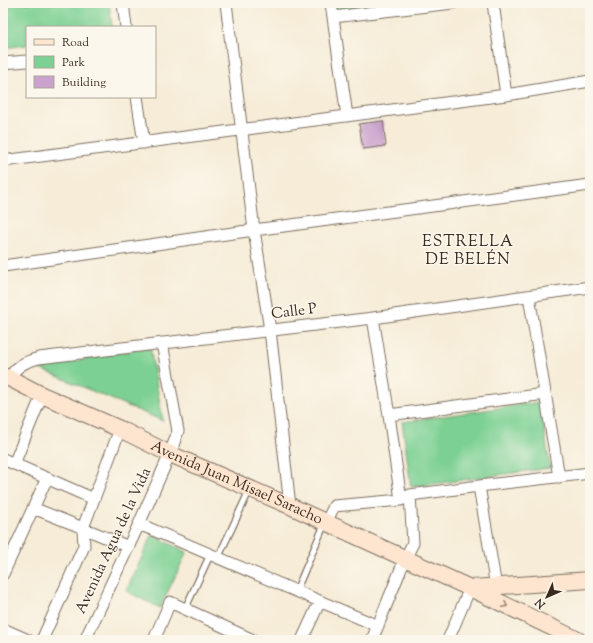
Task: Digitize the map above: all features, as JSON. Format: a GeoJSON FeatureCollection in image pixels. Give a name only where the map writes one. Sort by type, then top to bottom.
{"type":"FeatureCollection","features":[{"type":"Feature","properties":{"kind":"street"},"geometry":{"type":"LineString","coordinates":[[123,3],[126,26]]}},
{"type":"Feature","properties":{"kind":"street"},"geometry":{"type":"LineString","coordinates":[[226,3],[254,230],[270,330],[290,506]]}},
{"type":"Feature","properties":{"kind":"street"},"geometry":{"type":"LineString","coordinates":[[331,3],[347,116]]}},
{"type":"Feature","properties":{"kind":"street"},"geometry":{"type":"LineString","coordinates":[[333,17],[453,3]]}},
{"type":"Feature","properties":{"kind":"street"},"geometry":{"type":"LineString","coordinates":[[493,3],[506,95]]}},
{"type":"Feature","properties":{"kind":"street"},"geometry":{"type":"LineString","coordinates":[[3,63],[26,61]]}},
{"type":"Feature","properties":{"kind":"street"},"geometry":{"type":"LineString","coordinates":[[3,162],[506,95],[590,82]]}},
{"type":"Feature","properties":{"kind":"street"},"geometry":{"type":"LineString","coordinates":[[137,98],[144,143]]}},
{"type":"Feature","properties":{"kind":"street"},"geometry":{"type":"LineString","coordinates":[[3,266],[254,230],[590,185]]}},
{"type":"Feature","properties":{"kind":"street","name":"Calle P"},"geometry":{"type":"LineString","coordinates":[[6,377],[18,366],[30,360],[39,358],[373,318],[590,288]]}},
{"type":"Feature","properties":{"kind":"street"},"geometry":{"type":"LineString","coordinates":[[529,296],[559,477]]}},
{"type":"Feature","properties":{"kind":"street"},"geometry":{"type":"LineString","coordinates":[[372,640],[413,543],[406,498],[389,415],[373,318]]}},
{"type":"Feature","properties":{"kind":"street","name":"Avenida Agua de la Vida"},"geometry":{"type":"LineString","coordinates":[[85,640],[129,547],[170,454],[178,431],[162,343]]}},
{"type":"Feature","properties":{"kind":"street","name":"Avenida Juan Misael Saracho"},"geometry":{"type":"LineString","coordinates":[[6,377],[42,395],[120,429],[170,454],[250,488],[470,588],[578,640]]}},
{"type":"Feature","properties":{"kind":"street"},"geometry":{"type":"LineString","coordinates":[[389,415],[546,394]]}},
{"type":"Feature","properties":{"kind":"street"},"geometry":{"type":"LineString","coordinates":[[14,464],[42,395]]}},
{"type":"Feature","properties":{"kind":"street"},"geometry":{"type":"LineString","coordinates":[[42,640],[84,546],[83,528],[120,429]]}},
{"type":"Feature","properties":{"kind":"street"},"geometry":{"type":"LineString","coordinates":[[3,459],[94,499]]}},
{"type":"Feature","properties":{"kind":"street"},"geometry":{"type":"LineString","coordinates":[[326,523],[334,506],[406,498],[479,486],[590,473]]}},
{"type":"Feature","properties":{"kind":"street"},"geometry":{"type":"LineString","coordinates":[[3,574],[7,554],[33,508],[47,478]]}},
{"type":"Feature","properties":{"kind":"street"},"geometry":{"type":"LineString","coordinates":[[479,486],[496,587]]}},
{"type":"Feature","properties":{"kind":"street"},"geometry":{"type":"LineString","coordinates":[[33,508],[129,547]]}},
{"type":"Feature","properties":{"kind":"street"},"geometry":{"type":"LineString","coordinates":[[139,524],[378,626]]}},
{"type":"Feature","properties":{"kind":"street","name":"Avenida Juan Misael Saracho"},"geometry":{"type":"LineString","coordinates":[[470,588],[590,580]]}},
{"type":"Feature","properties":{"kind":"street"},"geometry":{"type":"LineString","coordinates":[[448,640],[470,588]]}},
{"type":"Feature","properties":{"kind":"street"},"geometry":{"type":"LineString","coordinates":[[302,640],[320,601]]}},
{"type":"Feature","properties":{"kind":"street"},"geometry":{"type":"LineString","coordinates":[[154,640],[170,602],[253,640]]}},
{"type":"Feature","properties":{"kind":"street"},"geometry":{"type":"LineString","coordinates":[[3,629],[27,640]]}},
{"type":"Feature","properties":{"kind":"lane"},"geometry":{"type":"LineString","coordinates":[[185,609],[250,488]]}},
{"type":"Feature","properties":{"kind":"lane"},"geometry":{"type":"LineString","coordinates":[[296,591],[326,523]]}},
{"type":"Feature","properties":{"kind":"green space"},"geometry":{"type":"Polygon","coordinates":[[[3,3],[109,3],[112,26],[26,26],[26,45],[3,48],[3,3]]]}},
{"type":"Feature","properties":{"kind":"green space"},"geometry":{"type":"Polygon","coordinates":[[[333,3],[390,3],[335,11],[333,3]]]}},
{"type":"Feature","properties":{"kind":"green space"},"geometry":{"type":"Polygon","coordinates":[[[150,347],[163,421],[38,368],[150,347]]]}},
{"type":"Feature","properties":{"kind":"green space"},"geometry":{"type":"Polygon","coordinates":[[[540,402],[550,468],[411,487],[402,422],[540,402]]]}},
{"type":"Feature","properties":{"kind":"green space"},"geometry":{"type":"Polygon","coordinates":[[[152,535],[187,552],[160,608],[126,591],[152,535]]]}},
{"type":"Feature","properties":{"kind":"building"},"geometry":{"type":"Polygon","coordinates":[[[383,121],[386,146],[363,149],[359,124],[383,121]]]}},
{"type":"Feature","properties":{"kind":"district","name":"ESTRELLA DE BELÉN"},"geometry":{"type":"Point","coordinates":[468,251]}}]}
